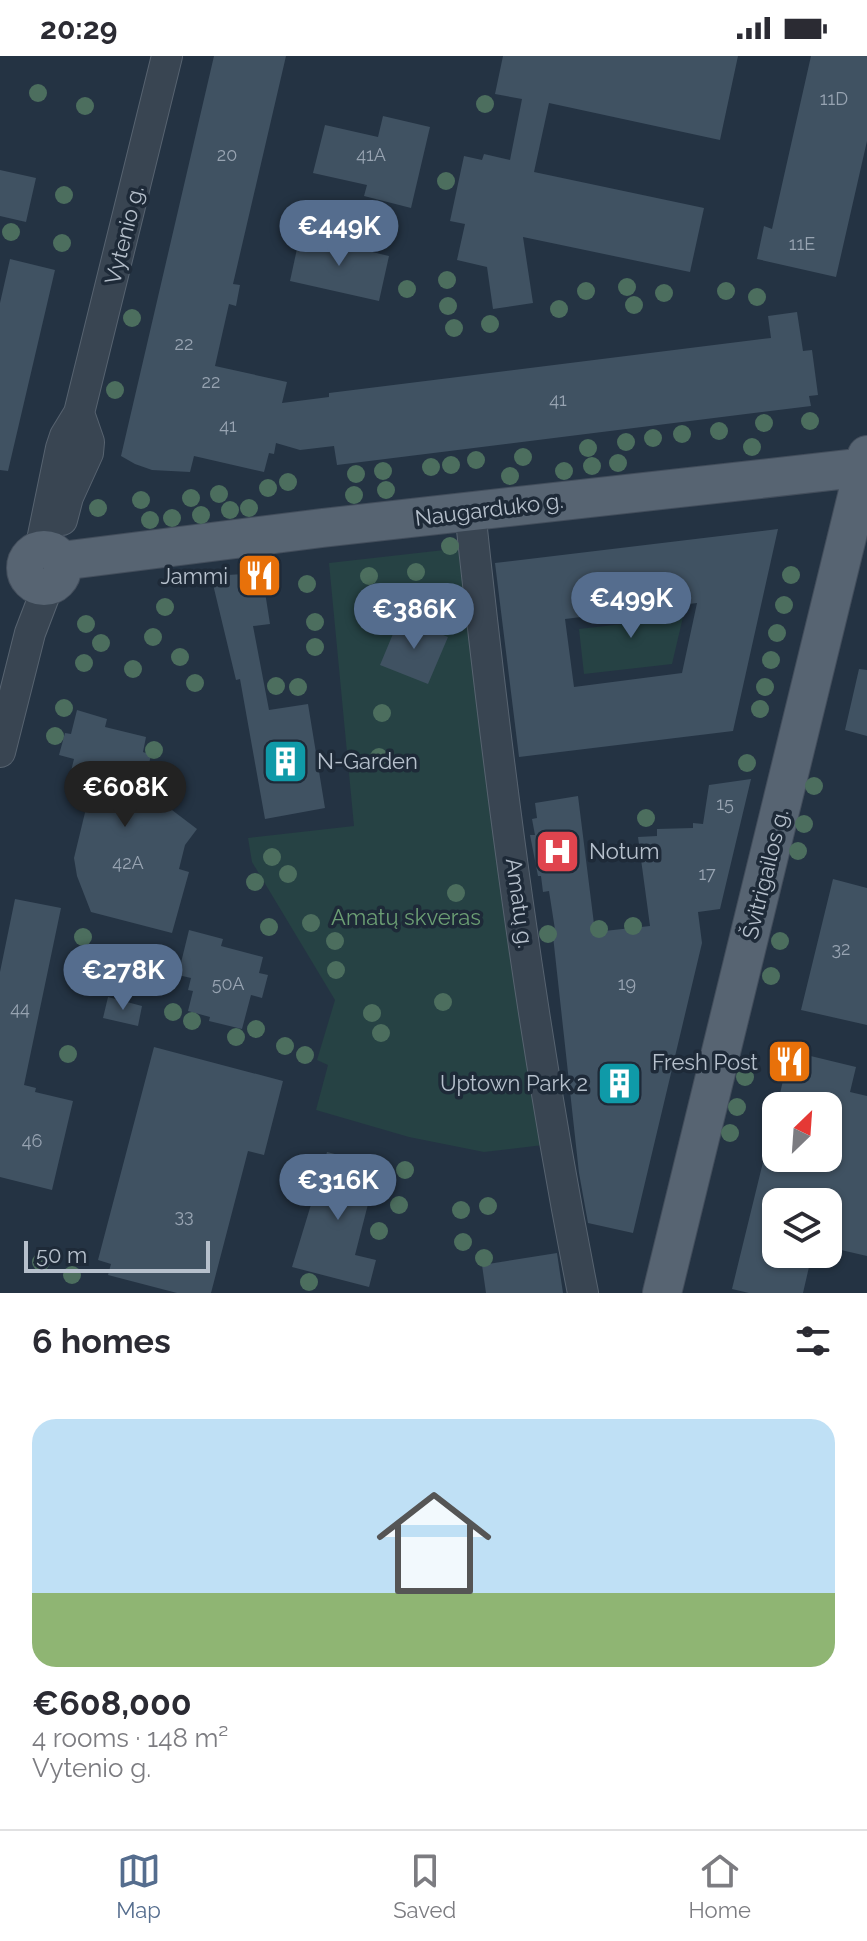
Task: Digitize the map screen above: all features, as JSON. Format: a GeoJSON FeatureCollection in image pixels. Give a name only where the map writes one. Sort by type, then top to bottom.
{"type":"FeatureCollection","features":[{"type":"Feature","properties":{"kind":"main road","name":"Naugarduko g."},"geometry":{"type":"LineString","coordinates":[[35,570],[111,557],[866,463]]}},
{"type":"Feature","properties":{"kind":"main road","name":"Švitrigailos g."},"geometry":{"type":"LineString","coordinates":[[662,1293],[866,463]]}},
{"type":"Feature","properties":{"kind":"street","name":"Vytenio g."},"geometry":{"type":"LineString","coordinates":[[0,752],[30,633],[35,570],[88,453],[89,442],[79,413],[167,56]]}},
{"type":"Feature","properties":{"kind":"street","name":"Amatų g."},"geometry":{"type":"LineString","coordinates":[[470,511],[526,947],[565,1203],[583,1293]]}},
{"type":"Feature","properties":{"kind":"green space","name":"Amatų skveras"},"geometry":{"type":"Polygon","coordinates":[[[462,548],[543,1145],[484,1152],[409,1137],[316,1110],[328,1065],[317,1060],[335,1000],[252,862],[248,838],[354,826],[329,563],[462,548]]]}},
{"type":"Feature","properties":{"kind":"green space"},"geometry":{"type":"Polygon","coordinates":[[[683,617],[672,664],[584,674],[579,629],[683,617]]]}},
{"type":"Feature","properties":{"kind":"building"},"geometry":{"type":"Polygon","coordinates":[[[214,56],[286,56],[233,284],[240,285],[236,306],[229,304],[215,366],[287,382],[282,403],[329,397],[329,393],[771,338],[768,316],[797,312],[803,351],[812,350],[818,395],[809,396],[811,406],[337,465],[334,446],[300,450],[276,443],[274,454],[269,453],[264,472],[194,456],[190,472],[152,470],[135,464],[121,456],[214,56]]]}},
{"type":"Feature","properties":{"kind":"building"},"geometry":{"type":"Polygon","coordinates":[[[503,56],[738,56],[720,140],[549,103],[534,172],[704,208],[690,272],[523,237],[533,303],[493,309],[487,267],[457,260],[465,224],[450,221],[464,156],[482,160],[484,154],[510,160],[522,99],[495,94],[503,56]]]}},
{"type":"Feature","properties":{"kind":"building"},"geometry":{"type":"Polygon","coordinates":[[[811,56],[867,56],[867,141],[836,277],[757,259],[764,226],[772,229],[811,56]]]}},
{"type":"Feature","properties":{"kind":"building"},"geometry":{"type":"Polygon","coordinates":[[[383,116],[430,127],[411,208],[364,196],[367,185],[313,173],[325,125],[378,137],[383,116]]]}},
{"type":"Feature","properties":{"kind":"building"},"geometry":{"type":"Polygon","coordinates":[[[0,170],[36,178],[26,222],[0,216],[0,170]]]}},
{"type":"Feature","properties":{"kind":"building"},"geometry":{"type":"Polygon","coordinates":[[[300,235],[389,256],[379,301],[290,281],[300,235]]]}},
{"type":"Feature","properties":{"kind":"building"},"geometry":{"type":"Polygon","coordinates":[[[10,259],[55,270],[8,471],[0,470],[0,303],[10,259]]]}},
{"type":"Feature","properties":{"kind":"building"},"geometry":{"type":"Polygon","coordinates":[[[778,529],[733,731],[519,757],[495,563],[778,529]],[[697,603],[565,619],[574,687],[682,673],[697,603]]]}},
{"type":"Feature","properties":{"kind":"building"},"geometry":{"type":"Polygon","coordinates":[[[262,573],[270,624],[253,626],[269,710],[308,704],[325,808],[265,819],[240,679],[236,680],[211,576],[262,573]]]}},
{"type":"Feature","properties":{"kind":"building"},"geometry":{"type":"Polygon","coordinates":[[[400,617],[448,637],[428,684],[380,665],[400,617]]]}},
{"type":"Feature","properties":{"kind":"building"},"geometry":{"type":"Polygon","coordinates":[[[859,669],[867,670],[867,736],[845,730],[859,669]]]}},
{"type":"Feature","properties":{"kind":"building"},"geometry":{"type":"Polygon","coordinates":[[[77,710],[107,719],[105,727],[146,737],[143,752],[151,755],[143,788],[197,829],[185,845],[179,869],[189,872],[172,933],[91,912],[77,876],[74,858],[89,796],[71,792],[76,772],[71,771],[74,759],[59,755],[65,733],[71,734],[77,710]]]}},
{"type":"Feature","properties":{"kind":"building","name":"Uptown Park 2"},"geometry":{"type":"Polygon","coordinates":[[[751,779],[720,909],[698,912],[702,943],[633,1233],[588,1223],[579,1173],[553,936],[556,936],[549,891],[543,892],[530,835],[535,835],[532,819],[537,818],[535,803],[578,796],[595,932],[650,926],[638,837],[657,836],[657,829],[693,828],[693,823],[703,824],[709,785],[751,779]]]}},
{"type":"Feature","properties":{"kind":"building"},"geometry":{"type":"Polygon","coordinates":[[[833,879],[867,888],[867,1025],[801,1010],[833,879]]]}},
{"type":"Feature","properties":{"kind":"building"},"geometry":{"type":"Polygon","coordinates":[[[15,899],[61,908],[24,1085],[36,1088],[35,1092],[73,1101],[52,1190],[0,1177],[0,972],[15,899]]]}},
{"type":"Feature","properties":{"kind":"building"},"geometry":{"type":"Polygon","coordinates":[[[189,930],[223,939],[221,946],[263,957],[259,973],[268,975],[262,998],[251,995],[242,1029],[209,1021],[210,1017],[188,1011],[193,991],[188,990],[191,978],[178,975],[189,930]]]}},
{"type":"Feature","properties":{"kind":"building"},"geometry":{"type":"Polygon","coordinates":[[[108,997],[142,1006],[138,1026],[103,1018],[108,997]]]}},
{"type":"Feature","properties":{"kind":"building"},"geometry":{"type":"Polygon","coordinates":[[[154,1047],[283,1081],[264,1155],[248,1151],[211,1293],[177,1293],[108,1275],[111,1264],[98,1260],[154,1047]]]}},
{"type":"Feature","properties":{"kind":"building"},"geometry":{"type":"Polygon","coordinates":[[[790,1051],[856,1067],[850,1092],[867,1096],[867,1256],[842,1250],[842,1188],[762,1188],[762,1268],[809,1268],[803,1293],[749,1293],[732,1289],[762,1166],[762,1172],[842,1172],[842,1092],[780,1092],[790,1051]]]}},
{"type":"Feature","properties":{"kind":"building"},"geometry":{"type":"Polygon","coordinates":[[[327,1152],[378,1165],[355,1255],[376,1260],[369,1287],[292,1267],[327,1152]]]}},
{"type":"Feature","properties":{"kind":"building"},"geometry":{"type":"Polygon","coordinates":[[[557,1253],[563,1293],[486,1293],[482,1265],[557,1253]]]}},
{"type":"Feature","properties":{"kind":"place","name":"Jammi"},"geometry":{"type":"Point","coordinates":[259,576]}},
{"type":"Feature","properties":{"kind":"place","name":"N-Garden"},"geometry":{"type":"Point","coordinates":[286,761]}},
{"type":"Feature","properties":{"kind":"place","name":"Notum"},"geometry":{"type":"Point","coordinates":[558,851]}},
{"type":"Feature","properties":{"kind":"place","name":"Fresh Post"},"geometry":{"type":"Point","coordinates":[789,1062]}},
{"type":"Feature","properties":{"kind":"place","name":"Uptown Park 2"},"geometry":{"type":"Point","coordinates":[619,1083]}}]}
